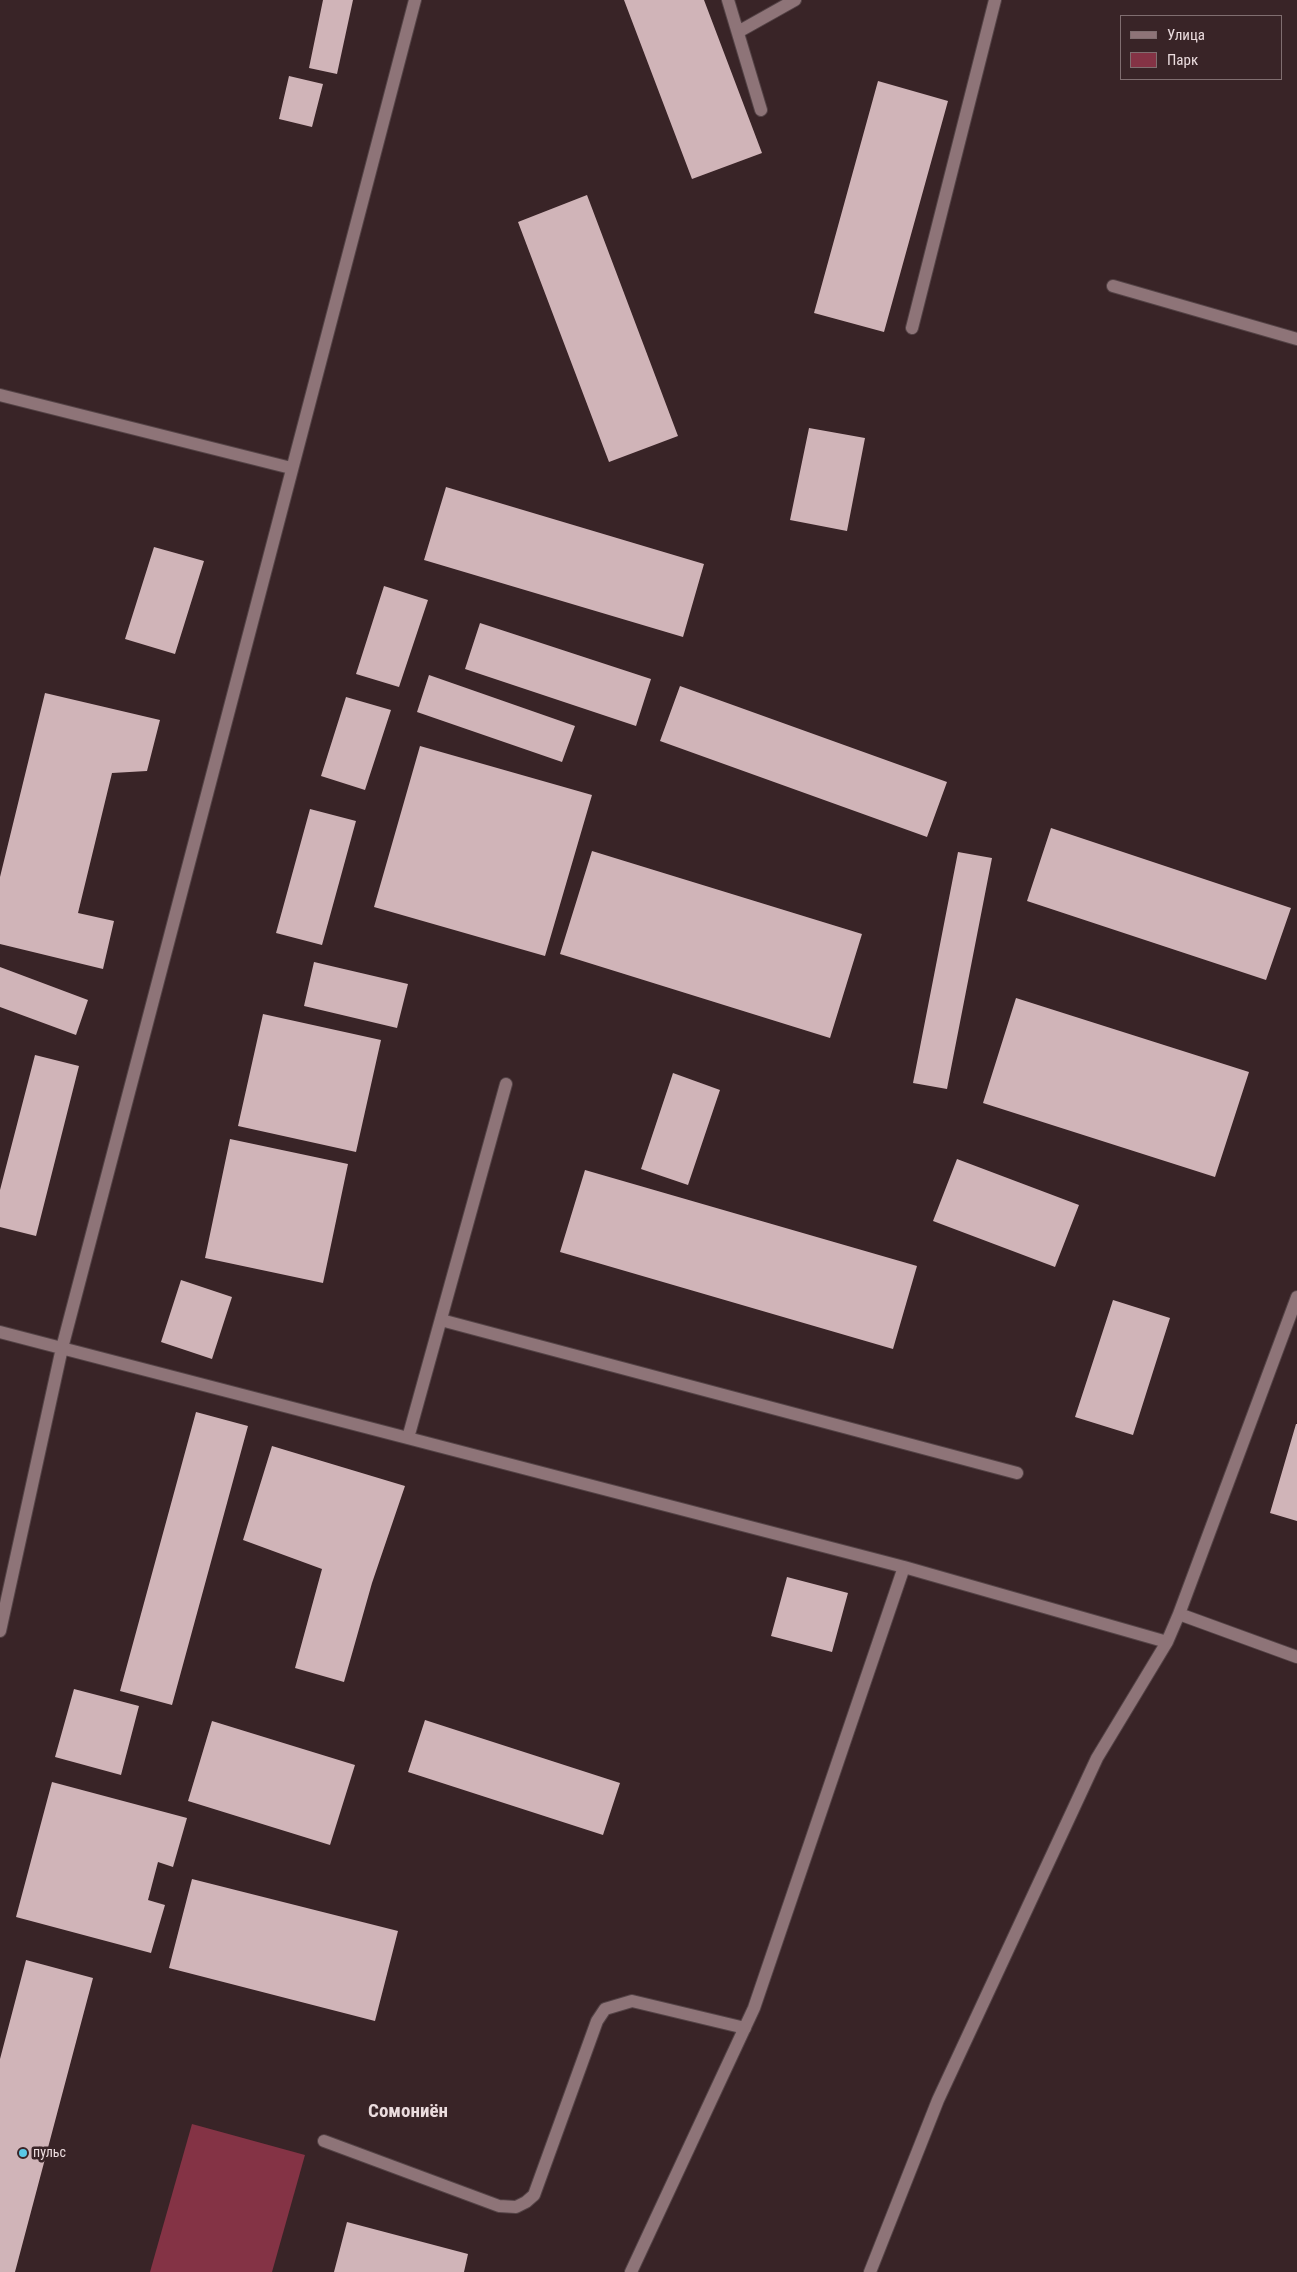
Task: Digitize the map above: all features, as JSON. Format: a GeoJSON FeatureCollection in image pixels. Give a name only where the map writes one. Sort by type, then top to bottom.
{"type":"FeatureCollection","features":[{"type":"Feature","properties":{"kind":"street"},"geometry":{"type":"LineString","coordinates":[[0,1631],[62,1348],[415,0]]}},
{"type":"Feature","properties":{"kind":"street"},"geometry":{"type":"LineString","coordinates":[[728,0],[761,110]]}},
{"type":"Feature","properties":{"kind":"street"},"geometry":{"type":"LineString","coordinates":[[738,32],[795,0]]}},
{"type":"Feature","properties":{"kind":"street"},"geometry":{"type":"LineString","coordinates":[[912,328],[995,0]]}},
{"type":"Feature","properties":{"kind":"street"},"geometry":{"type":"LineString","coordinates":[[1113,286],[1297,339]]}},
{"type":"Feature","properties":{"kind":"street"},"geometry":{"type":"LineString","coordinates":[[0,395],[292,468]]}},
{"type":"Feature","properties":{"kind":"street"},"geometry":{"type":"LineString","coordinates":[[408,1438],[506,1084]]}},
{"type":"Feature","properties":{"kind":"street"},"geometry":{"type":"LineString","coordinates":[[870,2272],[938,2100],[1093,1767],[1166,1642],[1179,1614],[1297,1297]]}},
{"type":"Feature","properties":{"kind":"street"},"geometry":{"type":"LineString","coordinates":[[441,1320],[1017,1473]]}},
{"type":"Feature","properties":{"kind":"street"},"geometry":{"type":"LineString","coordinates":[[0,1332],[904,1567],[1166,1642]]}},
{"type":"Feature","properties":{"kind":"street"},"geometry":{"type":"LineString","coordinates":[[631,2272],[745,2028],[757,1998],[904,1567]]}},
{"type":"Feature","properties":{"kind":"street"},"geometry":{"type":"LineString","coordinates":[[1179,1614],[1297,1657]]}},
{"type":"Feature","properties":{"kind":"street"},"geometry":{"type":"LineString","coordinates":[[324,2140],[499,2206],[516,2207],[534,2195],[597,2021],[606,2009],[632,2002],[745,2028]]}},
{"type":"Feature","properties":{"kind":"green space"},"geometry":{"type":"Polygon","coordinates":[[[192,2124],[305,2155],[272,2272],[150,2272],[192,2124]]]}},
{"type":"Feature","properties":{"kind":"building"},"geometry":{"type":"Polygon","coordinates":[[[323,0],[353,0],[337,74],[309,68],[323,0]]]}},
{"type":"Feature","properties":{"kind":"building"},"geometry":{"type":"Polygon","coordinates":[[[624,0],[704,0],[762,153],[692,179],[624,0]]]}},
{"type":"Feature","properties":{"kind":"building"},"geometry":{"type":"Polygon","coordinates":[[[289,76],[323,84],[312,127],[279,119],[289,76]]]}},
{"type":"Feature","properties":{"kind":"building"},"geometry":{"type":"Polygon","coordinates":[[[878,81],[948,101],[884,332],[814,313],[878,81]]]}},
{"type":"Feature","properties":{"kind":"building"},"geometry":{"type":"Polygon","coordinates":[[[587,195],[678,436],[609,462],[518,222],[587,195]]]}},
{"type":"Feature","properties":{"kind":"building"},"geometry":{"type":"Polygon","coordinates":[[[809,428],[865,438],[847,531],[790,520],[809,428]]]}},
{"type":"Feature","properties":{"kind":"building"},"geometry":{"type":"Polygon","coordinates":[[[446,487],[704,564],[683,637],[424,560],[446,487]]]}},
{"type":"Feature","properties":{"kind":"building"},"geometry":{"type":"Polygon","coordinates":[[[154,547],[204,561],[175,654],[125,639],[154,547]]]}},
{"type":"Feature","properties":{"kind":"building"},"geometry":{"type":"Polygon","coordinates":[[[384,586],[428,600],[399,687],[356,674],[384,586]]]}},
{"type":"Feature","properties":{"kind":"building"},"geometry":{"type":"Polygon","coordinates":[[[480,623],[651,679],[636,726],[465,669],[480,623]]]}},
{"type":"Feature","properties":{"kind":"building"},"geometry":{"type":"Polygon","coordinates":[[[429,675],[575,726],[562,762],[417,712],[429,675]]]}},
{"type":"Feature","properties":{"kind":"building"},"geometry":{"type":"Polygon","coordinates":[[[680,686],[947,782],[927,837],[660,741],[680,686]]]}},
{"type":"Feature","properties":{"kind":"building"},"geometry":{"type":"Polygon","coordinates":[[[45,693],[160,720],[147,771],[112,773],[78,913],[114,921],[103,969],[0,944],[0,877],[45,693]]]}},
{"type":"Feature","properties":{"kind":"building"},"geometry":{"type":"Polygon","coordinates":[[[346,697],[391,710],[365,790],[321,776],[346,697]]]}},
{"type":"Feature","properties":{"kind":"building"},"geometry":{"type":"Polygon","coordinates":[[[420,746],[592,795],[545,956],[374,907],[420,746]]]}},
{"type":"Feature","properties":{"kind":"building"},"geometry":{"type":"Polygon","coordinates":[[[310,809],[356,821],[322,945],[276,933],[310,809]]]}},
{"type":"Feature","properties":{"kind":"building"},"geometry":{"type":"Polygon","coordinates":[[[1051,828],[1291,908],[1266,980],[1027,901],[1051,828]]]}},
{"type":"Feature","properties":{"kind":"building"},"geometry":{"type":"Polygon","coordinates":[[[592,851],[862,934],[830,1038],[560,954],[592,851]]]}},
{"type":"Feature","properties":{"kind":"building"},"geometry":{"type":"Polygon","coordinates":[[[958,852],[992,858],[947,1089],[913,1083],[958,852]]]}},
{"type":"Feature","properties":{"kind":"building"},"geometry":{"type":"Polygon","coordinates":[[[314,962],[408,984],[397,1028],[304,1006],[314,962]]]}},
{"type":"Feature","properties":{"kind":"building"},"geometry":{"type":"Polygon","coordinates":[[[0,967],[88,1000],[76,1035],[0,1007],[0,967]]]}},
{"type":"Feature","properties":{"kind":"building"},"geometry":{"type":"Polygon","coordinates":[[[1016,998],[1249,1072],[1215,1177],[983,1103],[1016,998]]]}},
{"type":"Feature","properties":{"kind":"building"},"geometry":{"type":"Polygon","coordinates":[[[263,1014],[381,1040],[356,1152],[238,1126],[263,1014]]]}},
{"type":"Feature","properties":{"kind":"building"},"geometry":{"type":"Polygon","coordinates":[[[35,1055],[79,1066],[36,1236],[0,1227],[0,1190],[35,1055]]]}},
{"type":"Feature","properties":{"kind":"building"},"geometry":{"type":"Polygon","coordinates":[[[673,1073],[720,1090],[688,1185],[641,1169],[673,1073]]]}},
{"type":"Feature","properties":{"kind":"building"},"geometry":{"type":"Polygon","coordinates":[[[230,1139],[348,1164],[323,1283],[205,1258],[230,1139]]]}},
{"type":"Feature","properties":{"kind":"building"},"geometry":{"type":"Polygon","coordinates":[[[957,1159],[1079,1205],[1055,1267],[933,1221],[957,1159]]]}},
{"type":"Feature","properties":{"kind":"building"},"geometry":{"type":"Polygon","coordinates":[[[585,1170],[917,1266],[893,1349],[560,1252],[585,1170]]]}},
{"type":"Feature","properties":{"kind":"building"},"geometry":{"type":"Polygon","coordinates":[[[181,1280],[232,1297],[212,1359],[161,1342],[181,1280]]]}},
{"type":"Feature","properties":{"kind":"building"},"geometry":{"type":"Polygon","coordinates":[[[1113,1300],[1170,1318],[1133,1435],[1075,1417],[1113,1300]]]}},
{"type":"Feature","properties":{"kind":"building"},"geometry":{"type":"Polygon","coordinates":[[[196,1412],[248,1426],[172,1705],[120,1691],[196,1412]]]}},
{"type":"Feature","properties":{"kind":"building"},"geometry":{"type":"Polygon","coordinates":[[[1297,1424],[1297,1521],[1270,1513],[1297,1424]]]}},
{"type":"Feature","properties":{"kind":"building"},"geometry":{"type":"Polygon","coordinates":[[[272,1446],[405,1486],[372,1583],[344,1682],[295,1668],[322,1569],[243,1540],[272,1446]]]}},
{"type":"Feature","properties":{"kind":"building"},"geometry":{"type":"Polygon","coordinates":[[[787,1577],[848,1593],[832,1652],[771,1636],[787,1577]]]}},
{"type":"Feature","properties":{"kind":"building"},"geometry":{"type":"Polygon","coordinates":[[[74,1689],[139,1706],[121,1775],[55,1757],[74,1689]]]}},
{"type":"Feature","properties":{"kind":"building"},"geometry":{"type":"Polygon","coordinates":[[[425,1720],[620,1783],[603,1835],[408,1772],[425,1720]]]}},
{"type":"Feature","properties":{"kind":"building"},"geometry":{"type":"Polygon","coordinates":[[[212,1721],[355,1765],[330,1845],[188,1801],[212,1721]]]}},
{"type":"Feature","properties":{"kind":"building"},"geometry":{"type":"Polygon","coordinates":[[[52,1782],[187,1818],[173,1867],[158,1862],[148,1900],[165,1905],[151,1953],[16,1917],[52,1782]]]}},
{"type":"Feature","properties":{"kind":"building"},"geometry":{"type":"Polygon","coordinates":[[[192,1879],[398,1931],[375,2021],[169,1968],[192,1879]]]}},
{"type":"Feature","properties":{"kind":"building"},"geometry":{"type":"Polygon","coordinates":[[[26,1960],[93,1978],[15,2272],[0,2272],[0,2059],[26,1960]]]}},
{"type":"Feature","properties":{"kind":"building"},"geometry":{"type":"Polygon","coordinates":[[[347,2222],[468,2254],[464,2272],[334,2272],[347,2222]]]}},
{"type":"Feature","properties":{"kind":"place","name":"пульс"},"geometry":{"type":"Point","coordinates":[23,2153]}},
{"type":"Feature","properties":{"kind":"district","name":"Сомониён"},"geometry":{"type":"Point","coordinates":[408,2112]}}]}
